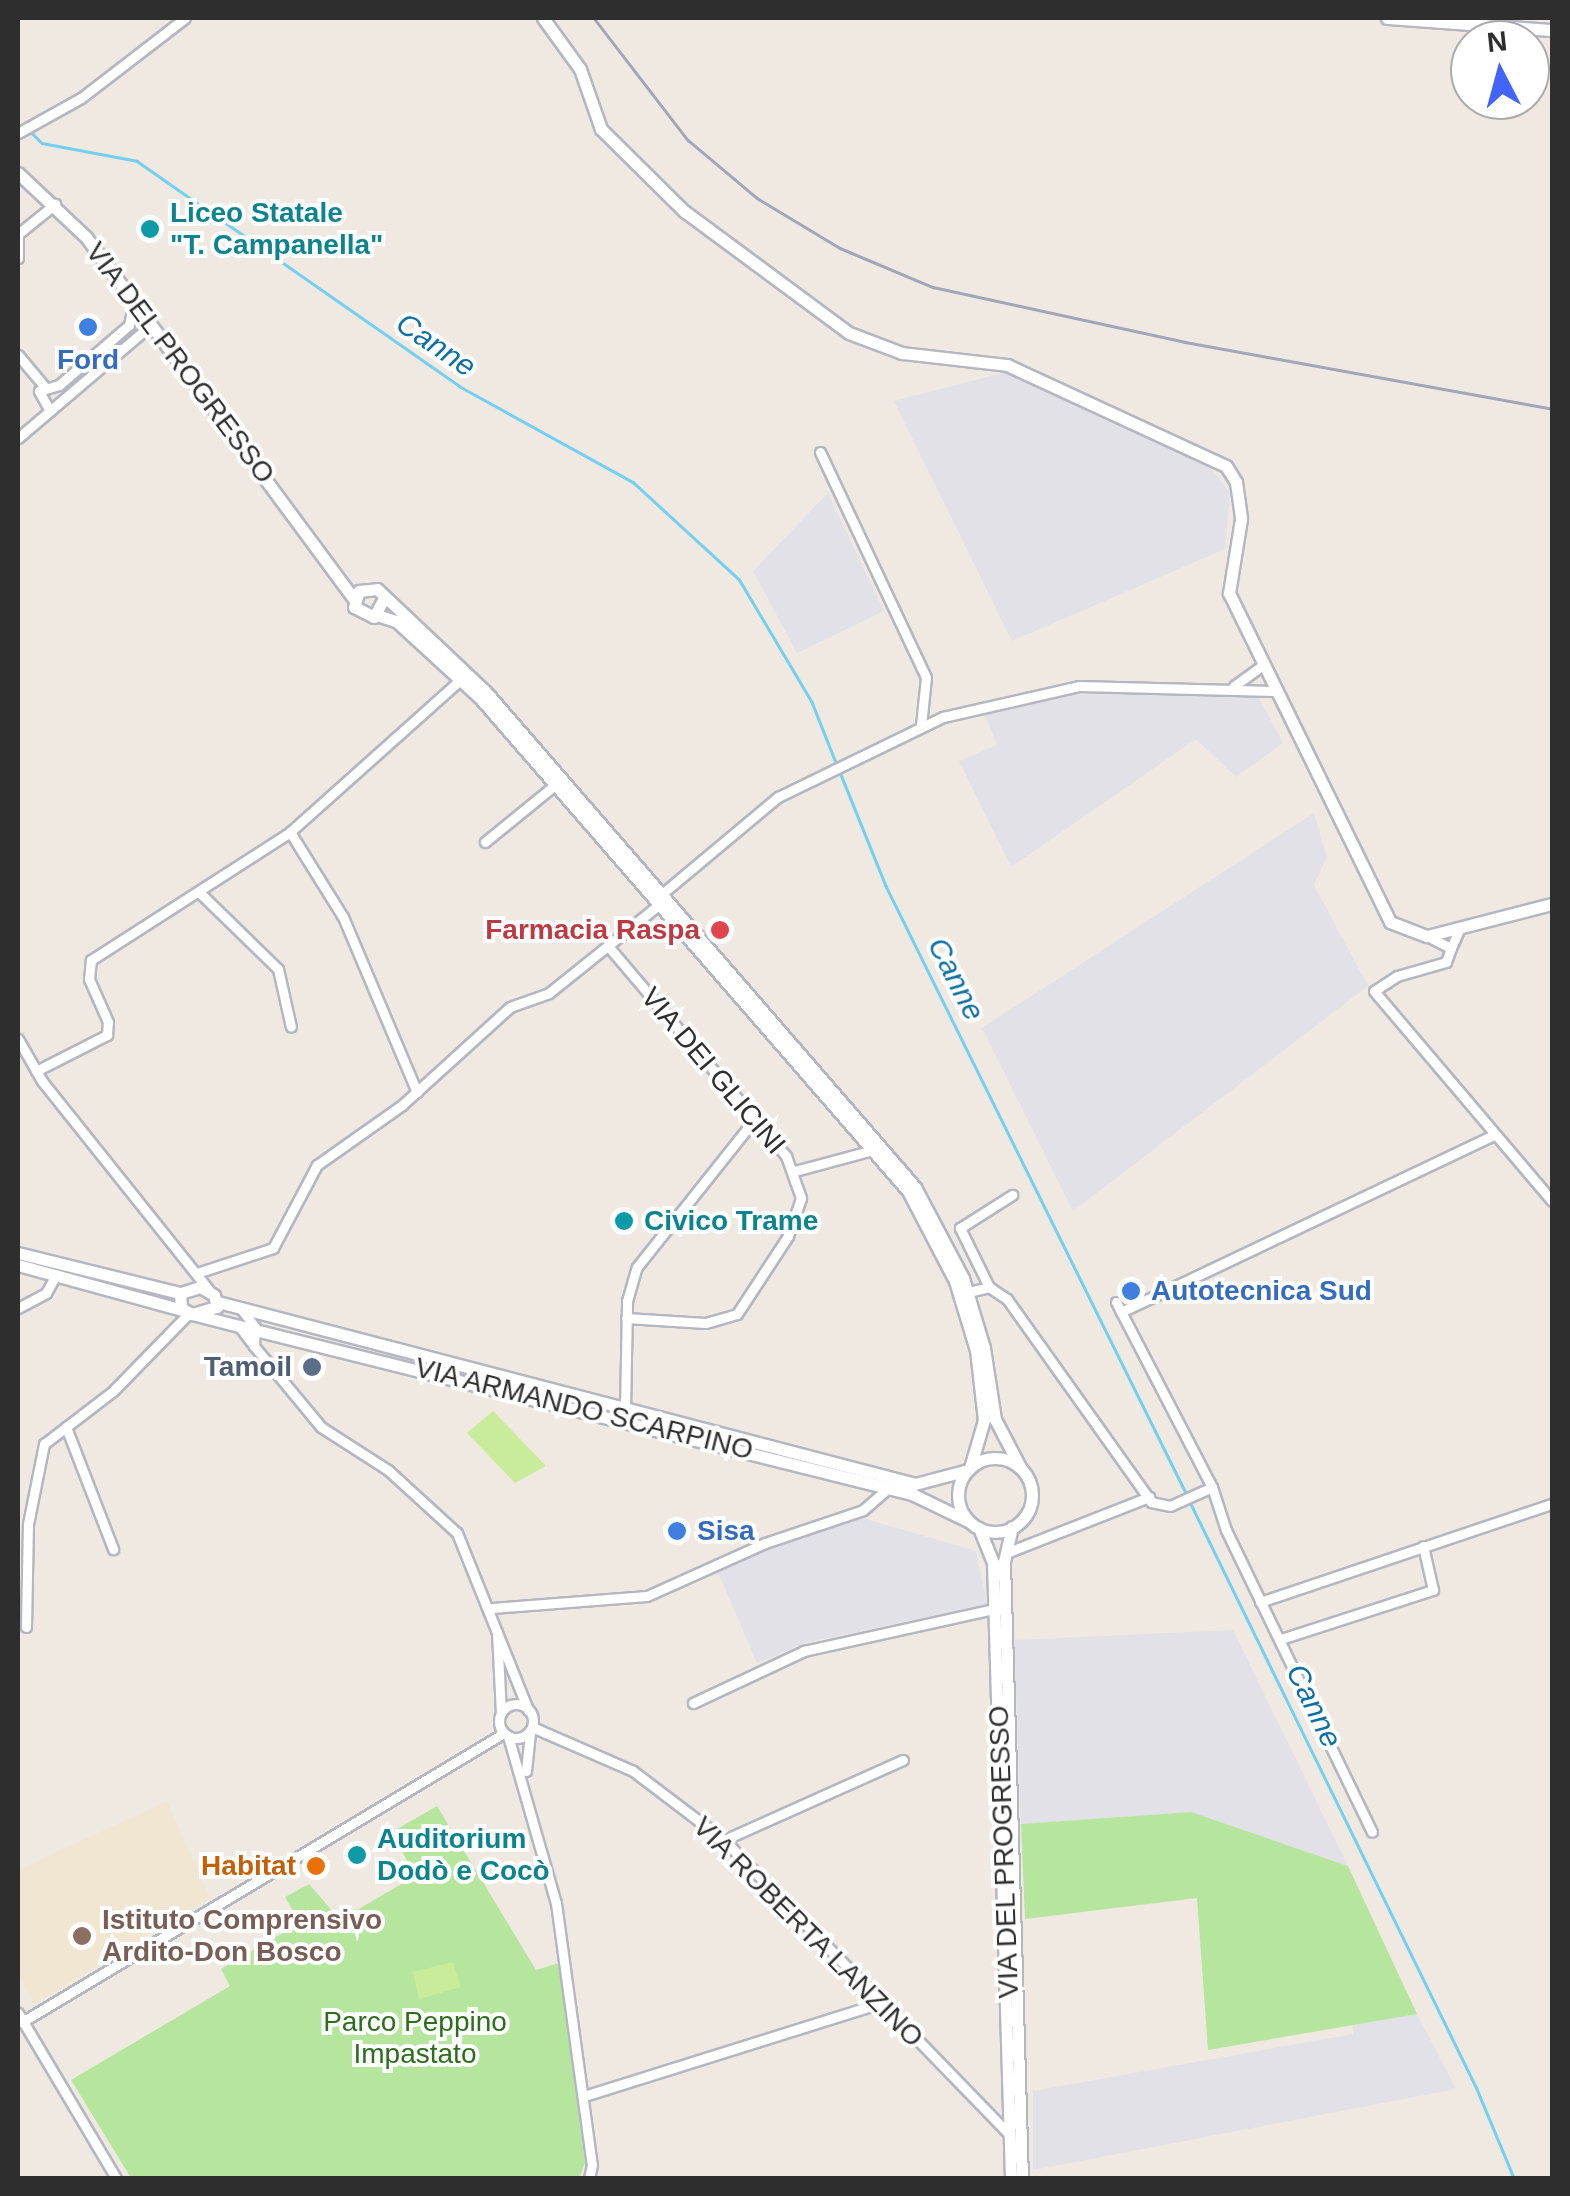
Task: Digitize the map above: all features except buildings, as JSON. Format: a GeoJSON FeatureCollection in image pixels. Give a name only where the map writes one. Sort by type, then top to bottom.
{"type":"FeatureCollection","features":[{"type":"Feature","properties":{"kind":"street"},"geometry":{"type":"LineString","coordinates":[[18,134],[186,18]]}},
{"type":"Feature","properties":{"kind":"street"},"geometry":{"type":"LineString","coordinates":[[543,18],[580,69],[601,129],[684,211],[849,333],[902,354],[1007,366],[1226,466],[1236,482],[1242,519],[1226,582],[1262,666],[1378,908],[1397,928],[1451,948]]}},
{"type":"Feature","properties":{"kind":"street"},"geometry":{"type":"LineString","coordinates":[[1387,18],[1552,30]]}},
{"type":"Feature","properties":{"kind":"street","name":"VIA DEL PROGRESSO"},"geometry":{"type":"LineString","coordinates":[[18,173],[55,204],[332,562]]}},
{"type":"Feature","properties":{"kind":"street"},"geometry":{"type":"LineString","coordinates":[[18,258],[18,234],[55,204]]}},
{"type":"Feature","properties":{"kind":"street"},"geometry":{"type":"LineString","coordinates":[[43,386],[58,385],[129,325],[134,302]]}},
{"type":"Feature","properties":{"kind":"street"},"geometry":{"type":"LineString","coordinates":[[18,438],[151,325]]}},
{"type":"Feature","properties":{"kind":"street"},"geometry":{"type":"LineString","coordinates":[[18,356],[43,386]]}},
{"type":"Feature","properties":{"kind":"street"},"geometry":{"type":"LineString","coordinates":[[43,386],[38,396],[50,411]]}},
{"type":"Feature","properties":{"kind":"street"},"geometry":{"type":"LineString","coordinates":[[820,452],[926,677],[920,725]]}},
{"type":"Feature","properties":{"kind":"street"},"geometry":{"type":"LineString","coordinates":[[332,562],[361,616],[396,622],[460,680],[662,898],[895,1160],[933,1215],[968,1292],[995,1419],[1032,1499],[1012,1528],[974,1525],[958,1491],[984,1420],[966,1313],[926,1219],[876,1149],[662,898],[486,692],[373,588],[332,562]]}},
{"type":"Feature","properties":{"kind":"street"},"geometry":{"type":"LineString","coordinates":[[354,599],[373,588]]}},
{"type":"Feature","properties":{"kind":"street"},"geometry":{"type":"LineString","coordinates":[[378,616],[384,598]]}},
{"type":"Feature","properties":{"kind":"street"},"geometry":{"type":"LineString","coordinates":[[1234,686],[1262,666]]}},
{"type":"Feature","properties":{"kind":"street"},"geometry":{"type":"LineString","coordinates":[[36,1071],[107,1035],[108,1022],[89,979],[91,960],[290,832],[460,680]]}},
{"type":"Feature","properties":{"kind":"street"},"geometry":{"type":"LineString","coordinates":[[200,1272],[273,1248],[317,1165],[417,1092],[510,1007],[549,993],[806,781],[920,725],[1064,688],[1234,686],[1274,691]]}},
{"type":"Feature","properties":{"kind":"street"},"geometry":{"type":"LineString","coordinates":[[485,842],[556,784]]}},
{"type":"Feature","properties":{"kind":"street"},"geometry":{"type":"LineString","coordinates":[[290,832],[344,917],[417,1092]]}},
{"type":"Feature","properties":{"kind":"street"},"geometry":{"type":"LineString","coordinates":[[200,893],[278,969],[291,1027]]}},
{"type":"Feature","properties":{"kind":"street"},"geometry":{"type":"LineString","coordinates":[[1427,936],[1552,904]]}},
{"type":"Feature","properties":{"kind":"street"},"geometry":{"type":"LineString","coordinates":[[1460,928],[1446,962],[1397,976],[1374,991],[1552,1201]]}},
{"type":"Feature","properties":{"kind":"street","name":"VIA DEI GLICINI"},"geometry":{"type":"LineString","coordinates":[[608,946],[795,1171],[797,1215],[737,1314],[705,1322],[626,1318]]}},
{"type":"Feature","properties":{"kind":"street"},"geometry":{"type":"LineString","coordinates":[[18,1039],[36,1071],[200,1272],[218,1302],[209,1313],[189,1313],[136,1370],[44,1444],[34,1477],[26,1627]]}},
{"type":"Feature","properties":{"kind":"street"},"geometry":{"type":"LineString","coordinates":[[626,1410],[626,1318],[637,1266],[753,1121]]}},
{"type":"Feature","properties":{"kind":"street"},"geometry":{"type":"LineString","coordinates":[[1121,1312],[1494,1135]]}},
{"type":"Feature","properties":{"kind":"street"},"geometry":{"type":"LineString","coordinates":[[795,1171],[816,1160],[876,1149]]}},
{"type":"Feature","properties":{"kind":"street"},"geometry":{"type":"LineString","coordinates":[[1012,1195],[960,1228],[989,1286],[1007,1299],[1149,1498],[1170,1506],[1212,1487]]}},
{"type":"Feature","properties":{"kind":"street"},"geometry":{"type":"LineString","coordinates":[[18,1253],[186,1290],[208,1290]]}},
{"type":"Feature","properties":{"kind":"street"},"geometry":{"type":"LineString","coordinates":[[185,1256],[189,1313]]}},
{"type":"Feature","properties":{"kind":"street","name":"VIA ARMANDO SCARPINO"},"geometry":{"type":"LineString","coordinates":[[18,1265],[239,1326],[888,1488],[974,1525]]}},
{"type":"Feature","properties":{"kind":"street"},"geometry":{"type":"LineString","coordinates":[[18,1308],[46,1294],[56,1275]]}},
{"type":"Feature","properties":{"kind":"street"},"geometry":{"type":"LineString","coordinates":[[968,1292],[989,1286]]}},
{"type":"Feature","properties":{"kind":"street","name":"VIA ARMANDO SCARPINO"},"geometry":{"type":"LineString","coordinates":[[218,1302],[914,1484],[969,1469]]}},
{"type":"Feature","properties":{"kind":"street"},"geometry":{"type":"LineString","coordinates":[[1116,1302],[1212,1487],[1260,1602],[1372,1832]]}},
{"type":"Feature","properties":{"kind":"street"},"geometry":{"type":"LineString","coordinates":[[239,1308],[255,1327],[254,1346]]}},
{"type":"Feature","properties":{"kind":"street"},"geometry":{"type":"LineString","coordinates":[[239,1326],[321,1427],[388,1470],[457,1534],[493,1611],[528,1710],[531,1729],[526,1784]]}},
{"type":"Feature","properties":{"kind":"street"},"geometry":{"type":"LineString","coordinates":[[66,1427],[113,1548]]}},
{"type":"Feature","properties":{"kind":"street"},"geometry":{"type":"LineString","coordinates":[[969,1469],[1000,1458],[1020,1468]]}},
{"type":"Feature","properties":{"kind":"street"},"geometry":{"type":"LineString","coordinates":[[493,1611],[647,1596],[764,1542],[863,1510],[886,1496],[888,1488]]}},
{"type":"Feature","properties":{"kind":"street"},"geometry":{"type":"LineString","coordinates":[[1006,1553],[1149,1498]]}},
{"type":"Feature","properties":{"kind":"street"},"geometry":{"type":"LineString","coordinates":[[1260,1602],[1552,1504]]}},
{"type":"Feature","properties":{"kind":"street","name":"VIA DEL PROGRESSO"},"geometry":{"type":"LineString","coordinates":[[974,1525],[992,1562],[1011,2178]]}},
{"type":"Feature","properties":{"kind":"street","name":"VIA DEL PROGRESSO"},"geometry":{"type":"LineString","coordinates":[[1012,1528],[1006,1553],[1022,2178]]}},
{"type":"Feature","properties":{"kind":"street"},"geometry":{"type":"LineString","coordinates":[[1281,1639],[1434,1590],[1423,1546]]}},
{"type":"Feature","properties":{"kind":"street"},"geometry":{"type":"LineString","coordinates":[[693,1703],[804,1652],[994,1609]]}},
{"type":"Feature","properties":{"kind":"street"},"geometry":{"type":"LineString","coordinates":[[493,1611],[506,1735],[526,1784],[556,1903],[584,2096],[589,2178]]}},
{"type":"Feature","properties":{"kind":"street"},"geometry":{"type":"LineString","coordinates":[[502,1713],[514,1704],[528,1710]]}},
{"type":"Feature","properties":{"kind":"street"},"geometry":{"type":"LineString","coordinates":[[116,2178],[20,2018],[506,1735],[531,1729]]}},
{"type":"Feature","properties":{"kind":"street","name":"VIA ROBERTA LANZINO"},"geometry":{"type":"LineString","coordinates":[[531,1729],[634,1771],[724,1840],[1012,2136]]}},
{"type":"Feature","properties":{"kind":"street"},"geometry":{"type":"LineString","coordinates":[[724,1840],[904,1760]]}},
{"type":"Feature","properties":{"kind":"street"},"geometry":{"type":"LineString","coordinates":[[584,2096],[881,2003]]}},
{"type":"Feature","properties":{"kind":"shaded area"},"geometry":{"type":"Polygon","coordinates":[[[1006,372],[1207,463],[1230,493],[1225,549],[1012,641],[894,401],[1006,372]]]}},
{"type":"Feature","properties":{"kind":"shaded area"},"geometry":{"type":"Polygon","coordinates":[[[828,493],[884,611],[797,653],[753,571],[828,493]]]}},
{"type":"Feature","properties":{"kind":"shaded area"},"geometry":{"type":"Polygon","coordinates":[[[1198,692],[1259,698],[1283,743],[1236,777],[1196,739],[1011,867],[959,761],[997,745],[984,713],[1060,695],[1198,692]]]}},
{"type":"Feature","properties":{"kind":"shaded area"},"geometry":{"type":"Polygon","coordinates":[[[1314,813],[1327,857],[1314,885],[1368,986],[1073,1211],[982,1028],[1314,813]]]}},
{"type":"Feature","properties":{"kind":"shaded area"},"geometry":{"type":"Polygon","coordinates":[[[859,1517],[976,1551],[987,1604],[805,1643],[757,1663],[717,1570],[834,1520],[859,1517]]]}},
{"type":"Feature","properties":{"kind":"shaded area"},"geometry":{"type":"Polygon","coordinates":[[[1233,1630],[1348,1866],[1191,1812],[1021,1824],[1014,1640],[1233,1630]]]}},
{"type":"Feature","properties":{"kind":"shaded area","name":"Istituto Comprensivo Ardito-Don Bosco"},"geometry":{"type":"Polygon","coordinates":[[[167,1801],[210,1898],[34,2004],[18,1974],[18,1870],[167,1801]]]}},
{"type":"Feature","properties":{"kind":"shaded area"},"geometry":{"type":"Polygon","coordinates":[[[1417,2014],[1456,2089],[1033,2170],[1033,2091],[1353,2034],[1353,2024],[1417,2014]]]}},
{"type":"Feature","properties":{"kind":"green space"},"geometry":{"type":"Polygon","coordinates":[[[493,1411],[546,1466],[515,1483],[467,1433],[493,1411]]]}},
{"type":"Feature","properties":{"kind":"green space","name":"Parco Peppino Impastato"},"geometry":{"type":"Polygon","coordinates":[[[437,1806],[536,1970],[559,1963],[585,2163],[579,2178],[131,2178],[71,2080],[230,1986],[221,1969],[300,1923],[285,1897],[309,1884],[340,1920],[415,1876],[392,1832],[437,1806]]]}},
{"type":"Feature","properties":{"kind":"green space"},"geometry":{"type":"Polygon","coordinates":[[[1191,1812],[1348,1866],[1417,2014],[1208,2050],[1197,1898],[1025,1919],[1021,1824],[1191,1812]]]}},
{"type":"Feature","properties":{"kind":"green space"},"geometry":{"type":"Polygon","coordinates":[[[453,1962],[461,1987],[419,1999],[413,1972],[453,1962]]]}},
{"type":"Feature","properties":{"kind":"waterway","name":"Canne"},"geometry":{"type":"LineString","coordinates":[[29,130],[42,143],[137,161],[459,386],[633,482],[739,579],[812,702],[837,765]]}},
{"type":"Feature","properties":{"kind":"waterway"},"geometry":{"type":"LineString","coordinates":[[840,772],[886,886],[1187,1495]]}},
{"type":"Feature","properties":{"kind":"waterway","name":"Canne"},"geometry":{"type":"LineString","coordinates":[[1190,1502],[1477,2089],[1514,2178]]}},
{"type":"Feature","properties":{"kind":"railway"},"geometry":{"type":"LineString","coordinates":[[594,18],[688,140],[757,198],[840,248],[933,287],[1185,342],[1552,409]]}},
{"type":"Feature","properties":{"kind":"place","name":"Liceo Statale \"T. Campanella\""},"geometry":{"type":"Point","coordinates":[150,229]}},
{"type":"Feature","properties":{"kind":"place","name":"Ford"},"geometry":{"type":"Point","coordinates":[88,327]}},
{"type":"Feature","properties":{"kind":"place","name":"Farmacia Raspa"},"geometry":{"type":"Point","coordinates":[720,930]}},
{"type":"Feature","properties":{"kind":"place","name":"Civico Trame"},"geometry":{"type":"Point","coordinates":[624,1221]}},
{"type":"Feature","properties":{"kind":"place","name":"Autotecnica Sud"},"geometry":{"type":"Point","coordinates":[1131,1291]}},
{"type":"Feature","properties":{"kind":"place","name":"Tamoil"},"geometry":{"type":"Point","coordinates":[312,1367]}},
{"type":"Feature","properties":{"kind":"place","name":"Sisa"},"geometry":{"type":"Point","coordinates":[677,1531]}},
{"type":"Feature","properties":{"kind":"place","name":"Auditorium Dodò e Cocò"},"geometry":{"type":"Point","coordinates":[357,1855]}},
{"type":"Feature","properties":{"kind":"place","name":"Habitat"},"geometry":{"type":"Point","coordinates":[316,1866]}},
{"type":"Feature","properties":{"kind":"place","name":"Istituto Comprensivo Ardito-Don Bosco"},"geometry":{"type":"Point","coordinates":[82,1936]}}]}
